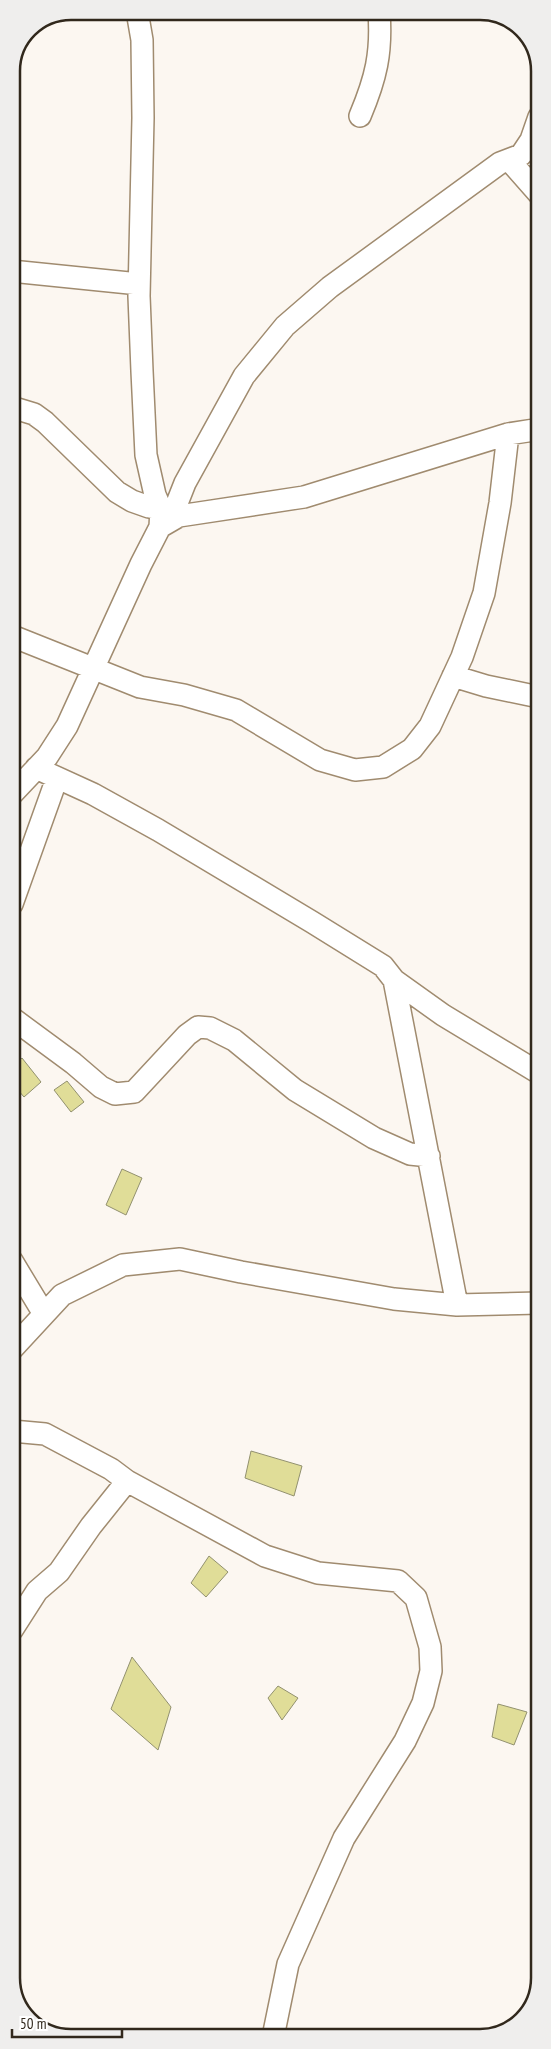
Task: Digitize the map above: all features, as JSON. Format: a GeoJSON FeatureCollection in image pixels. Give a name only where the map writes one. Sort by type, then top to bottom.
{"type":"FeatureCollection","features":[{"type":"Feature","properties":{"kind":"street"},"geometry":{"type":"LineString","coordinates":[[139,20],[142,40],[143,118],[139,284],[146,455],[155,495],[164,519]]}},
{"type":"Feature","properties":{"kind":"street"},"geometry":{"type":"LineString","coordinates":[[360,116],[372,88],[381,41],[380,20]]}},
{"type":"Feature","properties":{"kind":"street"},"geometry":{"type":"LineString","coordinates":[[20,785],[47,757],[67,726],[141,564],[244,376],[285,326],[330,287],[500,163],[521,155],[531,140]]}},
{"type":"Feature","properties":{"kind":"street"},"geometry":{"type":"LineString","coordinates":[[509,160],[531,185]]}},
{"type":"Feature","properties":{"kind":"street"},"geometry":{"type":"LineString","coordinates":[[20,272],[139,284]]}},
{"type":"Feature","properties":{"kind":"street"},"geometry":{"type":"LineString","coordinates":[[20,410],[34,414],[45,422],[116,492],[149,508],[164,519],[304,497],[508,434],[531,430]]}},
{"type":"Feature","properties":{"kind":"street"},"geometry":{"type":"LineString","coordinates":[[20,639],[140,687],[184,695],[236,710],[320,760],[355,770],[383,767],[412,748],[430,726],[462,657],[484,593],[500,503],[508,434]]}},
{"type":"Feature","properties":{"kind":"street"},"geometry":{"type":"LineString","coordinates":[[453,676],[486,686],[531,692]]}},
{"type":"Feature","properties":{"kind":"street"},"geometry":{"type":"LineString","coordinates":[[36,768],[93,794],[158,830],[312,922],[383,966],[394,980],[443,1016],[531,1068]]}},
{"type":"Feature","properties":{"kind":"street"},"geometry":{"type":"LineString","coordinates":[[20,882],[57,778]]}},
{"type":"Feature","properties":{"kind":"street"},"geometry":{"type":"LineString","coordinates":[[394,980],[458,1305]]}},
{"type":"Feature","properties":{"kind":"street"},"geometry":{"type":"LineString","coordinates":[[20,1024],[73,1063],[101,1087],[116,1094],[134,1092],[188,1035],[198,1027],[210,1028],[234,1040],[295,1090],[374,1138],[410,1154],[429,1156]]}},
{"type":"Feature","properties":{"kind":"street"},"geometry":{"type":"LineString","coordinates":[[20,1340],[62,1295],[123,1265],[180,1258],[241,1272],[394,1299],[458,1305],[531,1303]]}},
{"type":"Feature","properties":{"kind":"street"},"geometry":{"type":"LineString","coordinates":[[20,1274],[44,1314]]}},
{"type":"Feature","properties":{"kind":"street"},"geometry":{"type":"LineString","coordinates":[[20,1432],[45,1434],[265,1556],[318,1573],[398,1581],[416,1598],[430,1647],[431,1671],[423,1703],[405,1741],[340,1847],[288,1964],[275,2029]]}},
{"type":"Feature","properties":{"kind":"street"},"geometry":{"type":"LineString","coordinates":[[20,1617],[36,1592],[59,1572],[91,1526],[128,1481]]}},
{"type":"Feature","properties":{"kind":"building"},"geometry":{"type":"Polygon","coordinates":[[[22,1058],[41,1082],[24,1097],[20,1092],[20,1060],[22,1058]]]}},
{"type":"Feature","properties":{"kind":"building"},"geometry":{"type":"Polygon","coordinates":[[[67,1081],[84,1102],[71,1112],[54,1090],[67,1081]]]}},
{"type":"Feature","properties":{"kind":"building"},"geometry":{"type":"Polygon","coordinates":[[[122,1169],[142,1178],[126,1215],[106,1205],[122,1169]]]}},
{"type":"Feature","properties":{"kind":"building"},"geometry":{"type":"Polygon","coordinates":[[[251,1451],[302,1466],[294,1496],[245,1478],[251,1451]]]}},
{"type":"Feature","properties":{"kind":"building"},"geometry":{"type":"Polygon","coordinates":[[[209,1556],[228,1572],[206,1597],[191,1583],[209,1556]]]}},
{"type":"Feature","properties":{"kind":"building"},"geometry":{"type":"Polygon","coordinates":[[[132,1657],[171,1707],[158,1750],[111,1709],[132,1657]]]}},
{"type":"Feature","properties":{"kind":"building"},"geometry":{"type":"Polygon","coordinates":[[[278,1686],[298,1698],[282,1720],[268,1698],[278,1686]]]}},
{"type":"Feature","properties":{"kind":"building"},"geometry":{"type":"Polygon","coordinates":[[[498,1704],[527,1712],[514,1745],[492,1737],[498,1704]]]}}]}
